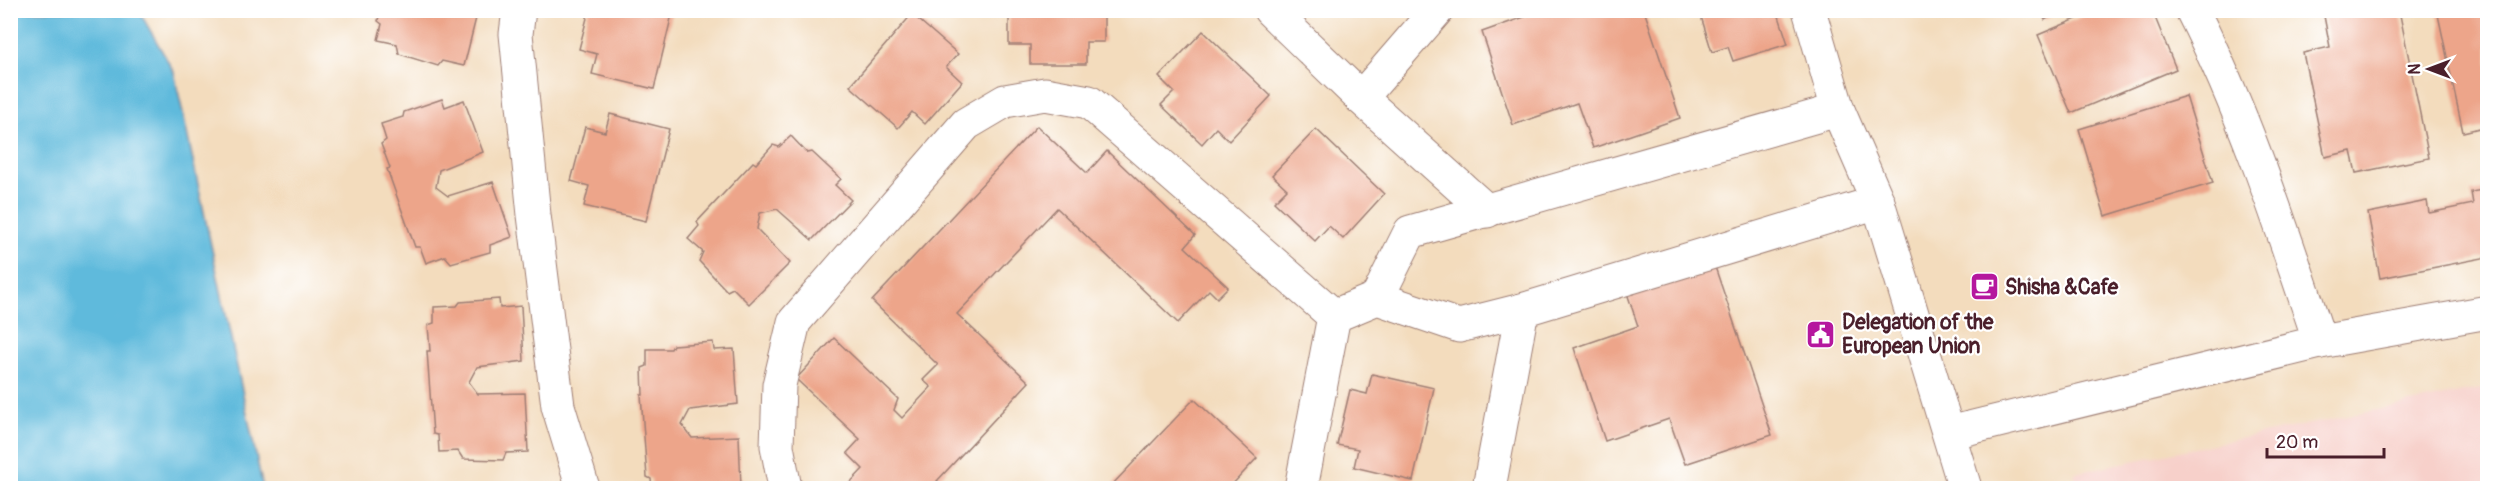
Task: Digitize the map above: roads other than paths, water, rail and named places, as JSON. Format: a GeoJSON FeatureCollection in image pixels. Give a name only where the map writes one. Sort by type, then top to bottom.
{"type":"FeatureCollection","features":[{"type":"Feature","properties":{"kind":"street"},"geometry":{"type":"LineString","coordinates":[[519,10],[516,34],[534,216],[558,406],[583,489]]}},
{"type":"Feature","properties":{"kind":"street"},"geometry":{"type":"LineString","coordinates":[[1270,10],[1361,98],[1487,211]]}},
{"type":"Feature","properties":{"kind":"street"},"geometry":{"type":"LineString","coordinates":[[1361,98],[1437,10]]}},
{"type":"Feature","properties":{"kind":"street"},"geometry":{"type":"LineString","coordinates":[[1809,10],[1838,110],[1878,202],[1965,489]]}},
{"type":"Feature","properties":{"kind":"street"},"geometry":{"type":"LineString","coordinates":[[2192,10],[2211,48],[2266,180],[2320,342]]}},
{"type":"Feature","properties":{"kind":"street"},"geometry":{"type":"LineString","coordinates":[[785,489],[777,446],[779,386],[794,322],[966,124],[1005,101],[1045,94],[1089,102],[1334,316]]}},
{"type":"Feature","properties":{"kind":"street"},"geometry":{"type":"LineString","coordinates":[[1334,316],[1377,298],[1410,232],[1838,110]]}},
{"type":"Feature","properties":{"kind":"street"},"geometry":{"type":"LineString","coordinates":[[1377,298],[1459,326],[1522,310],[1878,202]]}},
{"type":"Feature","properties":{"kind":"street"},"geometry":{"type":"LineString","coordinates":[[1489,489],[1522,310]]}},
{"type":"Feature","properties":{"kind":"street"},"geometry":{"type":"LineString","coordinates":[[1949,433],[2320,342],[2487,312]]}},
{"type":"Feature","properties":{"kind":"street"},"geometry":{"type":"LineString","coordinates":[[1301,489],[1334,316]]}},
{"type":"Feature","properties":{"kind":"water"},"geometry":{"type":"Polygon","coordinates":[[[10,11],[139,11],[174,72],[263,488],[11,488],[10,11]]]}},
{"type":"Feature","properties":{"kind":"place","name":"Shisha &Cafe"},"geometry":{"type":"Point","coordinates":[1984,287]}},
{"type":"Feature","properties":{"kind":"place","name":"Delegation of the European Union"},"geometry":{"type":"Point","coordinates":[1821,334]}}]}
